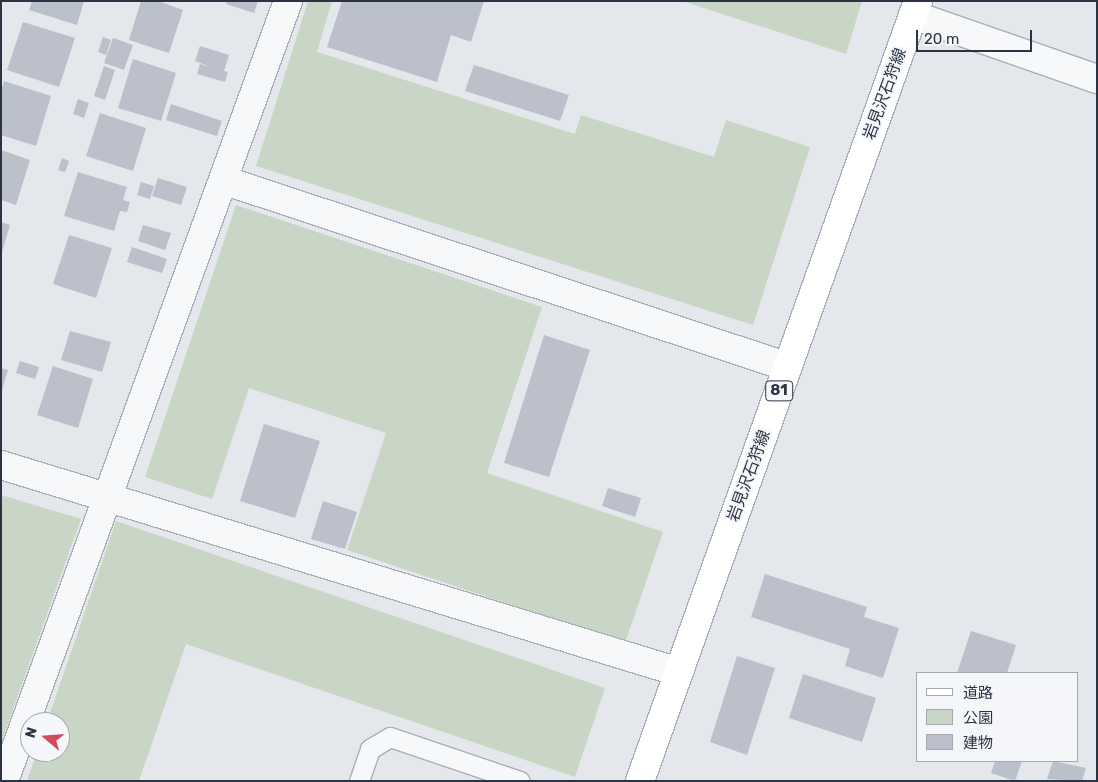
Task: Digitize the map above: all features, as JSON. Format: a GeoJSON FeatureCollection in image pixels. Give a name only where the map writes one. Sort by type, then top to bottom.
{"type":"FeatureCollection","features":[{"type":"Feature","properties":{"kind":"main road","name":"岩見沢石狩線"},"geometry":{"type":"LineString","coordinates":[[640,781],[915,8]]}},
{"type":"Feature","properties":{"kind":"street"},"geometry":{"type":"LineString","coordinates":[[4,781],[288,1]]}},
{"type":"Feature","properties":{"kind":"street"},"geometry":{"type":"LineString","coordinates":[[915,8],[1097,78]]}},
{"type":"Feature","properties":{"kind":"street"},"geometry":{"type":"LineString","coordinates":[[223,180],[788,367]]}},
{"type":"Feature","properties":{"kind":"street"},"geometry":{"type":"LineString","coordinates":[[1,465],[679,672]]}},
{"type":"Feature","properties":{"kind":"lane"},"geometry":{"type":"LineString","coordinates":[[359,781],[370,749],[390,736],[520,781]]}},
{"type":"Feature","properties":{"kind":"green space"},"geometry":{"type":"Polygon","coordinates":[[[308,1],[332,1],[317,52],[575,134],[581,115],[714,157],[726,120],[810,147],[753,325],[256,166],[308,1]]]}},
{"type":"Feature","properties":{"kind":"green space"},"geometry":{"type":"Polygon","coordinates":[[[682,1],[862,1],[846,54],[682,1]]]}},
{"type":"Feature","properties":{"kind":"green space"},"geometry":{"type":"Polygon","coordinates":[[[236,205],[542,307],[487,473],[663,532],[625,643],[347,550],[386,433],[249,388],[212,499],[145,477],[236,205]]]}},
{"type":"Feature","properties":{"kind":"green space"},"geometry":{"type":"Polygon","coordinates":[[[1,495],[81,519],[1,743],[1,495]]]}},
{"type":"Feature","properties":{"kind":"green space"},"geometry":{"type":"Polygon","coordinates":[[[116,521],[605,688],[575,777],[186,644],[139,781],[27,781],[34,762],[70,762],[70,712],[50,712],[116,521]]]}},
{"type":"Feature","properties":{"kind":"building"},"geometry":{"type":"Polygon","coordinates":[[[32,1],[84,1],[77,25],[29,10],[32,1]]]}},
{"type":"Feature","properties":{"kind":"building"},"geometry":{"type":"Polygon","coordinates":[[[141,1],[158,1],[183,10],[169,53],[129,40],[141,1]]]}},
{"type":"Feature","properties":{"kind":"building"},"geometry":{"type":"Polygon","coordinates":[[[227,1],[258,1],[254,13],[226,4],[227,1]]]}},
{"type":"Feature","properties":{"kind":"building"},"geometry":{"type":"Polygon","coordinates":[[[342,1],[484,1],[471,42],[451,35],[437,82],[327,47],[342,1]]]}},
{"type":"Feature","properties":{"kind":"building"},"geometry":{"type":"Polygon","coordinates":[[[23,22],[75,38],[59,87],[7,70],[23,22]]]}},
{"type":"Feature","properties":{"kind":"building"},"geometry":{"type":"Polygon","coordinates":[[[103,37],[111,40],[106,55],[98,52],[103,37]]]}},
{"type":"Feature","properties":{"kind":"building"},"geometry":{"type":"Polygon","coordinates":[[[113,38],[133,45],[124,70],[104,63],[113,38]]]}},
{"type":"Feature","properties":{"kind":"building"},"geometry":{"type":"Polygon","coordinates":[[[200,46],[229,55],[224,71],[228,72],[225,82],[197,74],[200,64],[211,67],[195,61],[200,46]]]}},
{"type":"Feature","properties":{"kind":"building"},"geometry":{"type":"Polygon","coordinates":[[[133,59],[176,73],[161,121],[118,108],[133,59]]]}},
{"type":"Feature","properties":{"kind":"building"},"geometry":{"type":"Polygon","coordinates":[[[474,65],[569,95],[560,121],[465,91],[474,65]]]}},
{"type":"Feature","properties":{"kind":"building"},"geometry":{"type":"Polygon","coordinates":[[[104,66],[115,70],[105,100],[94,96],[104,66]]]}},
{"type":"Feature","properties":{"kind":"building"},"geometry":{"type":"Polygon","coordinates":[[[4,81],[51,96],[36,146],[1,135],[1,91],[4,81]]]}},
{"type":"Feature","properties":{"kind":"building"},"geometry":{"type":"Polygon","coordinates":[[[78,99],[89,103],[84,118],[73,114],[78,99]]]}},
{"type":"Feature","properties":{"kind":"building"},"geometry":{"type":"Polygon","coordinates":[[[171,104],[222,121],[217,136],[166,120],[171,104]]]}},
{"type":"Feature","properties":{"kind":"building"},"geometry":{"type":"Polygon","coordinates":[[[100,113],[146,128],[133,171],[86,156],[100,113]]]}},
{"type":"Feature","properties":{"kind":"building"},"geometry":{"type":"Polygon","coordinates":[[[1,150],[30,160],[16,205],[1,200],[1,150]]]}},
{"type":"Feature","properties":{"kind":"building"},"geometry":{"type":"Polygon","coordinates":[[[62,158],[69,161],[65,172],[58,170],[62,158]]]}},
{"type":"Feature","properties":{"kind":"building"},"geometry":{"type":"Polygon","coordinates":[[[78,172],[127,187],[123,200],[130,202],[127,212],[120,211],[114,231],[64,216],[78,172]]]}},
{"type":"Feature","properties":{"kind":"building"},"geometry":{"type":"Polygon","coordinates":[[[158,178],[187,187],[181,205],[152,196],[158,178]]]}},
{"type":"Feature","properties":{"kind":"building"},"geometry":{"type":"Polygon","coordinates":[[[141,182],[154,186],[150,199],[137,195],[141,182]]]}},
{"type":"Feature","properties":{"kind":"building"},"geometry":{"type":"Polygon","coordinates":[[[1,222],[10,225],[2,252],[1,252],[1,222]]]}},
{"type":"Feature","properties":{"kind":"building"},"geometry":{"type":"Polygon","coordinates":[[[143,225],[171,233],[165,250],[138,241],[143,225]]]}},
{"type":"Feature","properties":{"kind":"building"},"geometry":{"type":"Polygon","coordinates":[[[69,235],[112,248],[96,298],[53,284],[69,235]]]}},
{"type":"Feature","properties":{"kind":"building"},"geometry":{"type":"Polygon","coordinates":[[[132,247],[167,259],[162,273],[127,262],[132,247]]]}},
{"type":"Feature","properties":{"kind":"building"},"geometry":{"type":"Polygon","coordinates":[[[70,331],[111,342],[102,372],[61,360],[70,331]]]}},
{"type":"Feature","properties":{"kind":"building"},"geometry":{"type":"Polygon","coordinates":[[[544,335],[590,350],[549,477],[504,463],[544,335]]]}},
{"type":"Feature","properties":{"kind":"building"},"geometry":{"type":"Polygon","coordinates":[[[20,361],[39,367],[35,379],[16,373],[20,361]]]}},
{"type":"Feature","properties":{"kind":"building"},"geometry":{"type":"Polygon","coordinates":[[[53,366],[93,379],[78,428],[37,415],[53,366]]]}},
{"type":"Feature","properties":{"kind":"building"},"geometry":{"type":"Polygon","coordinates":[[[1,368],[8,370],[2,390],[1,390],[1,368]]]}},
{"type":"Feature","properties":{"kind":"building"},"geometry":{"type":"Polygon","coordinates":[[[264,424],[320,441],[295,518],[240,501],[264,424]]]}},
{"type":"Feature","properties":{"kind":"building"},"geometry":{"type":"Polygon","coordinates":[[[608,488],[641,498],[635,517],[602,506],[608,488]]]}},
{"type":"Feature","properties":{"kind":"building"},"geometry":{"type":"Polygon","coordinates":[[[323,501],[357,512],[345,549],[311,539],[323,501]]]}},
{"type":"Feature","properties":{"kind":"building"},"geometry":{"type":"Polygon","coordinates":[[[765,574],[867,607],[864,617],[899,628],[883,678],[845,666],[850,649],[751,617],[765,574]]]}},
{"type":"Feature","properties":{"kind":"building"},"geometry":{"type":"Polygon","coordinates":[[[971,631],[1016,645],[1007,672],[957,672],[971,631]]]}},
{"type":"Feature","properties":{"kind":"building"},"geometry":{"type":"Polygon","coordinates":[[[737,656],[775,668],[747,755],[710,742],[737,656]]]}},
{"type":"Feature","properties":{"kind":"building"},"geometry":{"type":"Polygon","coordinates":[[[803,674],[876,698],[862,742],[789,718],[803,674]]]}},
{"type":"Feature","properties":{"kind":"building"},"geometry":{"type":"Polygon","coordinates":[[[995,762],[1022,762],[1015,781],[991,773],[995,762]]]}},
{"type":"Feature","properties":{"kind":"building"},"geometry":{"type":"Polygon","coordinates":[[[1053,762],[1086,768],[1082,781],[1047,779],[1053,762]]]}}]}
